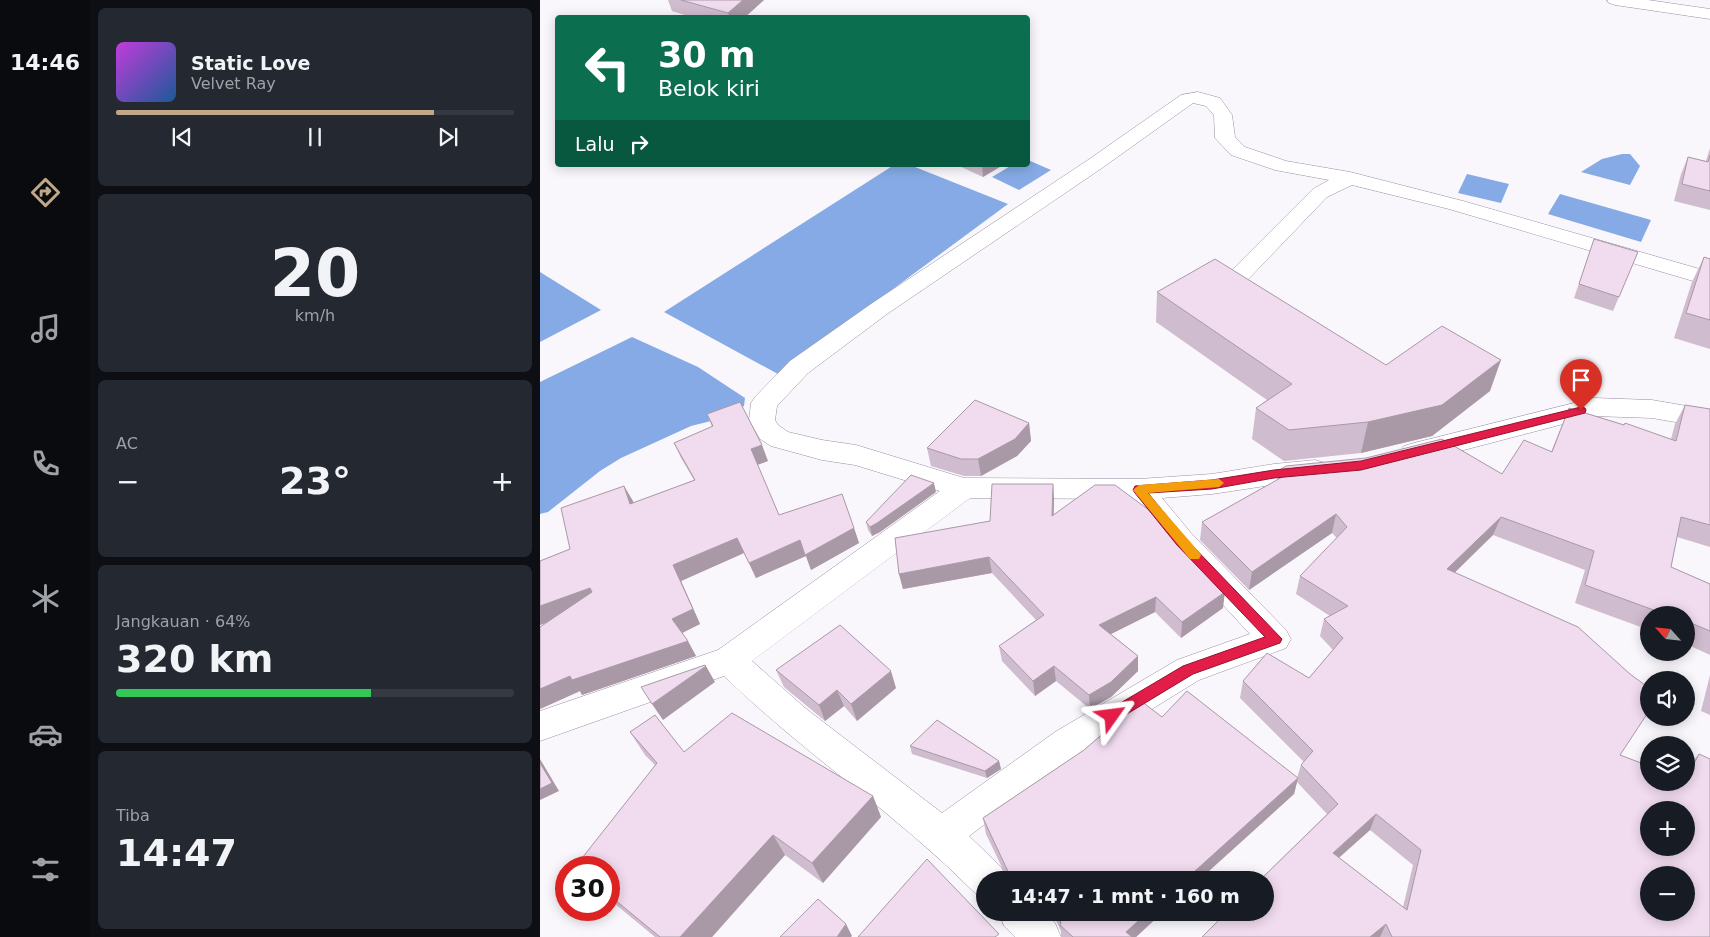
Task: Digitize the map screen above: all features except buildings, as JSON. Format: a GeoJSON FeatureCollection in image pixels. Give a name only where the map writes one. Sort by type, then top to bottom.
{"type":"FeatureCollection","features":[{"type":"Feature","properties":{"kind":"street"},"geometry":{"type":"LineString","coordinates":[[1614,0],[1710,14]]}},
{"type":"Feature","properties":{"kind":"street"},"geometry":{"type":"LineString","coordinates":[[1695,0],[1710,2]]}},
{"type":"Feature","properties":{"kind":"street"},"geometry":{"type":"LineString","coordinates":[[1333,468],[1274,474],[1212,484],[1139,490],[964,488],[856,455],[822,450],[780,439],[769,432],[762,420],[764,403],[799,367],[879,309],[1095,164],[1187,99],[1198,97],[1213,102],[1223,116],[1226,138],[1238,151],[1282,166],[1350,178],[1456,205],[1710,278]]}},
{"type":"Feature","properties":{"kind":"street"},"geometry":{"type":"LineString","coordinates":[[1228,287],[1320,193],[1350,178]]}},
{"type":"Feature","properties":{"kind":"street"},"geometry":{"type":"LineString","coordinates":[[1388,459],[1594,407],[1613,406],[1651,409],[1710,419]]}},
{"type":"Feature","properties":{"kind":"street"},"geometry":{"type":"LineString","coordinates":[[540,726],[728,660],[964,488]]}},
{"type":"Feature","properties":{"kind":"street"},"geometry":{"type":"LineString","coordinates":[[941,835],[1067,743],[1188,670],[1275,639],[1181,541],[1139,490]]}},
{"type":"Feature","properties":{"kind":"street"},"geometry":{"type":"LineString","coordinates":[[728,660],[764,694],[941,835],[979,871]]}},
{"type":"Feature","properties":{"kind":"street"},"geometry":{"type":"LineString","coordinates":[[1027,921],[1042,937]]}},
{"type":"Feature","properties":{"kind":"water"},"geometry":{"type":"Polygon","coordinates":[[[1630,154],[1640,166],[1630,185],[1581,172],[1602,159],[1630,154]]]}},
{"type":"Feature","properties":{"kind":"water"},"geometry":{"type":"Polygon","coordinates":[[[1030,161],[1051,170],[1019,190],[992,177],[1009,167],[1030,167],[1030,161]]]}},
{"type":"Feature","properties":{"kind":"water"},"geometry":{"type":"Polygon","coordinates":[[[891,167],[915,167],[1008,204],[778,374],[664,312],[891,167]]]}},
{"type":"Feature","properties":{"kind":"water"},"geometry":{"type":"Polygon","coordinates":[[[1467,174],[1509,184],[1501,203],[1458,193],[1467,174]]]}},
{"type":"Feature","properties":{"kind":"water"},"geometry":{"type":"Polygon","coordinates":[[[1560,194],[1651,220],[1641,242],[1548,214],[1560,194]]]}},
{"type":"Feature","properties":{"kind":"water"},"geometry":{"type":"Polygon","coordinates":[[[540,272],[601,310],[540,342],[540,272]]]}},
{"type":"Feature","properties":{"kind":"water"},"geometry":{"type":"Polygon","coordinates":[[[632,337],[698,367],[745,398],[744,406],[719,419],[691,426],[621,458],[600,471],[548,512],[540,514],[540,382],[632,337]]]}},
{"type":"Feature","properties":{"kind":"slow traffic"},"geometry":{"type":"LineString","coordinates":[[1195,555],[1139,490],[1219,483]]}},
{"type":"Feature","properties":{"kind":"route"},"geometry":{"type":"LineString","coordinates":[[1112,716],[1188,670],[1275,639],[1181,541],[1139,490],[1212,484],[1274,474],[1361,466],[1581,410]]}}]}
